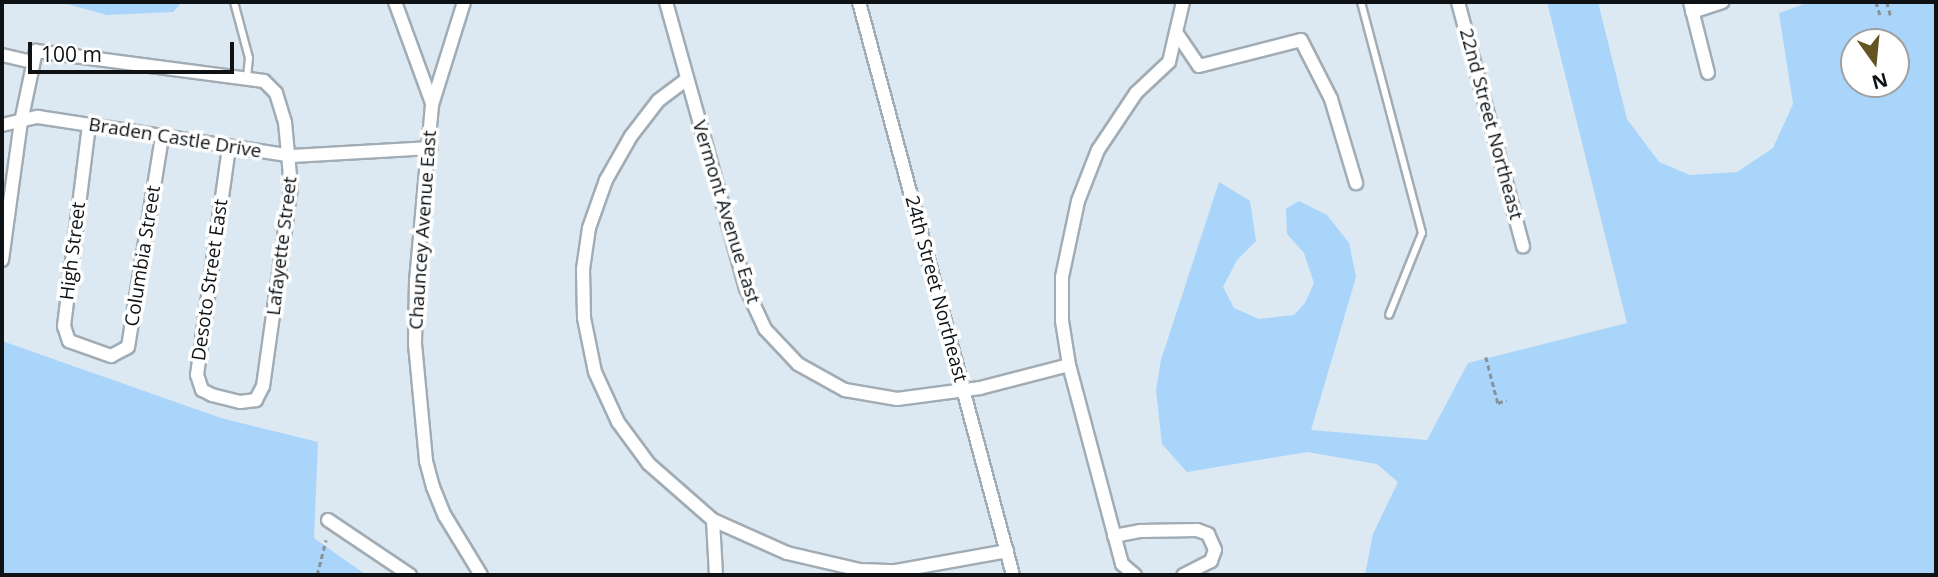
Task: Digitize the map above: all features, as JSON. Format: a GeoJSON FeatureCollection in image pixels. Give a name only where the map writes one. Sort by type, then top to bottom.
{"type":"FeatureCollection","features":[{"type":"Feature","properties":{"kind":"street"},"geometry":{"type":"LineString","coordinates":[[394,2],[432,105]]}},
{"type":"Feature","properties":{"kind":"street","name":"Chauncey Avenue East"},"geometry":{"type":"LineString","coordinates":[[464,2],[432,105],[431,148],[416,280],[416,385],[433,486],[444,516],[481,575]]}},
{"type":"Feature","properties":{"kind":"street","name":"Vermont Avenue East"},"geometry":{"type":"LineString","coordinates":[[666,2],[746,288],[761,321],[780,347],[820,379],[870,397],[897,399],[963,391],[1069,365]]}},
{"type":"Feature","properties":{"kind":"street","name":"24th Street Northeast"},"geometry":{"type":"LineString","coordinates":[[859,2],[1013,575]]}},
{"type":"Feature","properties":{"kind":"street"},"geometry":{"type":"LineString","coordinates":[[1130,571],[1114,536],[1069,365],[1062,287],[1068,239],[1084,181],[1115,120],[1136,93],[1162,73],[1178,36],[1183,2]]}},
{"type":"Feature","properties":{"kind":"street","name":"22nd Street Northeast"},"geometry":{"type":"LineString","coordinates":[[1458,2],[1523,246]]}},
{"type":"Feature","properties":{"kind":"street"},"geometry":{"type":"LineString","coordinates":[[1708,73],[1691,7],[1721,2]]}},
{"type":"Feature","properties":{"kind":"street"},"geometry":{"type":"LineString","coordinates":[[1178,36],[1199,66],[1301,40],[1331,99],[1356,183]]}},
{"type":"Feature","properties":{"kind":"street"},"geometry":{"type":"LineString","coordinates":[[2,260],[32,62],[41,49],[247,78]]}},
{"type":"Feature","properties":{"kind":"street"},"geometry":{"type":"LineString","coordinates":[[2,55],[32,62]]}},
{"type":"Feature","properties":{"kind":"street","name":"Lafayette Street"},"geometry":{"type":"LineString","coordinates":[[223,398],[249,402],[263,386],[292,156],[276,93],[264,81],[247,78]]}},
{"type":"Feature","properties":{"kind":"street"},"geometry":{"type":"LineString","coordinates":[[687,79],[645,117],[606,180],[589,228],[582,296],[595,372],[618,422],[649,464],[713,520],[787,553],[860,570],[931,567],[1007,551]]}},
{"type":"Feature","properties":{"kind":"street","name":"Braden Castle Drive"},"geometry":{"type":"LineString","coordinates":[[2,125],[38,117],[292,156],[431,148]]}},
{"type":"Feature","properties":{"kind":"street","name":"High Street"},"geometry":{"type":"LineString","coordinates":[[89,125],[64,326],[69,341],[102,354]]}},
{"type":"Feature","properties":{"kind":"street","name":"Columbia Street"},"geometry":{"type":"LineString","coordinates":[[102,354],[117,355],[128,346],[162,136]]}},
{"type":"Feature","properties":{"kind":"street","name":"Desoto Street East"},"geometry":{"type":"LineString","coordinates":[[223,398],[202,390],[197,375],[229,147]]}},
{"type":"Feature","properties":{"kind":"street"},"geometry":{"type":"LineString","coordinates":[[328,520],[410,575]]}},
{"type":"Feature","properties":{"kind":"street"},"geometry":{"type":"LineString","coordinates":[[713,520],[716,575]]}},
{"type":"Feature","properties":{"kind":"street"},"geometry":{"type":"LineString","coordinates":[[1114,536],[1140,531],[1203,532],[1214,541],[1215,555],[1208,565],[1183,575]]}},
{"type":"Feature","properties":{"kind":"lane"},"geometry":{"type":"LineString","coordinates":[[234,2],[249,58],[247,78]]}},
{"type":"Feature","properties":{"kind":"lane"},"geometry":{"type":"LineString","coordinates":[[1361,2],[1422,233],[1389,315]]}},
{"type":"Feature","properties":{"kind":"path"},"geometry":{"type":"LineString","coordinates":[[1876,2],[1881,17]]}},
{"type":"Feature","properties":{"kind":"path"},"geometry":{"type":"LineString","coordinates":[[1887,2],[1891,17]]}},
{"type":"Feature","properties":{"kind":"path"},"geometry":{"type":"LineString","coordinates":[[1486,357],[1498,402],[1506,400]]}},
{"type":"Feature","properties":{"kind":"path"},"geometry":{"type":"LineString","coordinates":[[317,575],[326,540]]}},
{"type":"Feature","properties":{"kind":"water"},"geometry":{"type":"Polygon","coordinates":[[[60,2],[182,2],[173,12],[107,15],[60,2]]]}},
{"type":"Feature","properties":{"kind":"water"},"geometry":{"type":"Polygon","coordinates":[[[1547,2],[1598,2],[1627,119],[1659,162],[1690,175],[1737,172],[1773,148],[1793,104],[1779,13],[1810,2],[1936,2],[1936,575],[1365,575],[1373,534],[1398,482],[1377,464],[1307,452],[1187,472],[1162,444],[1156,390],[1161,360],[1219,182],[1250,201],[1256,241],[1237,260],[1223,287],[1234,308],[1259,319],[1294,315],[1305,303],[1314,283],[1304,253],[1287,234],[1286,209],[1299,201],[1327,215],[1349,243],[1356,277],[1311,430],[1427,440],[1468,363],[1627,323],[1547,2]]]}},
{"type":"Feature","properties":{"kind":"water"},"geometry":{"type":"Polygon","coordinates":[[[2,341],[221,418],[318,442],[314,538],[366,575],[2,575],[2,341]]]}}]}
